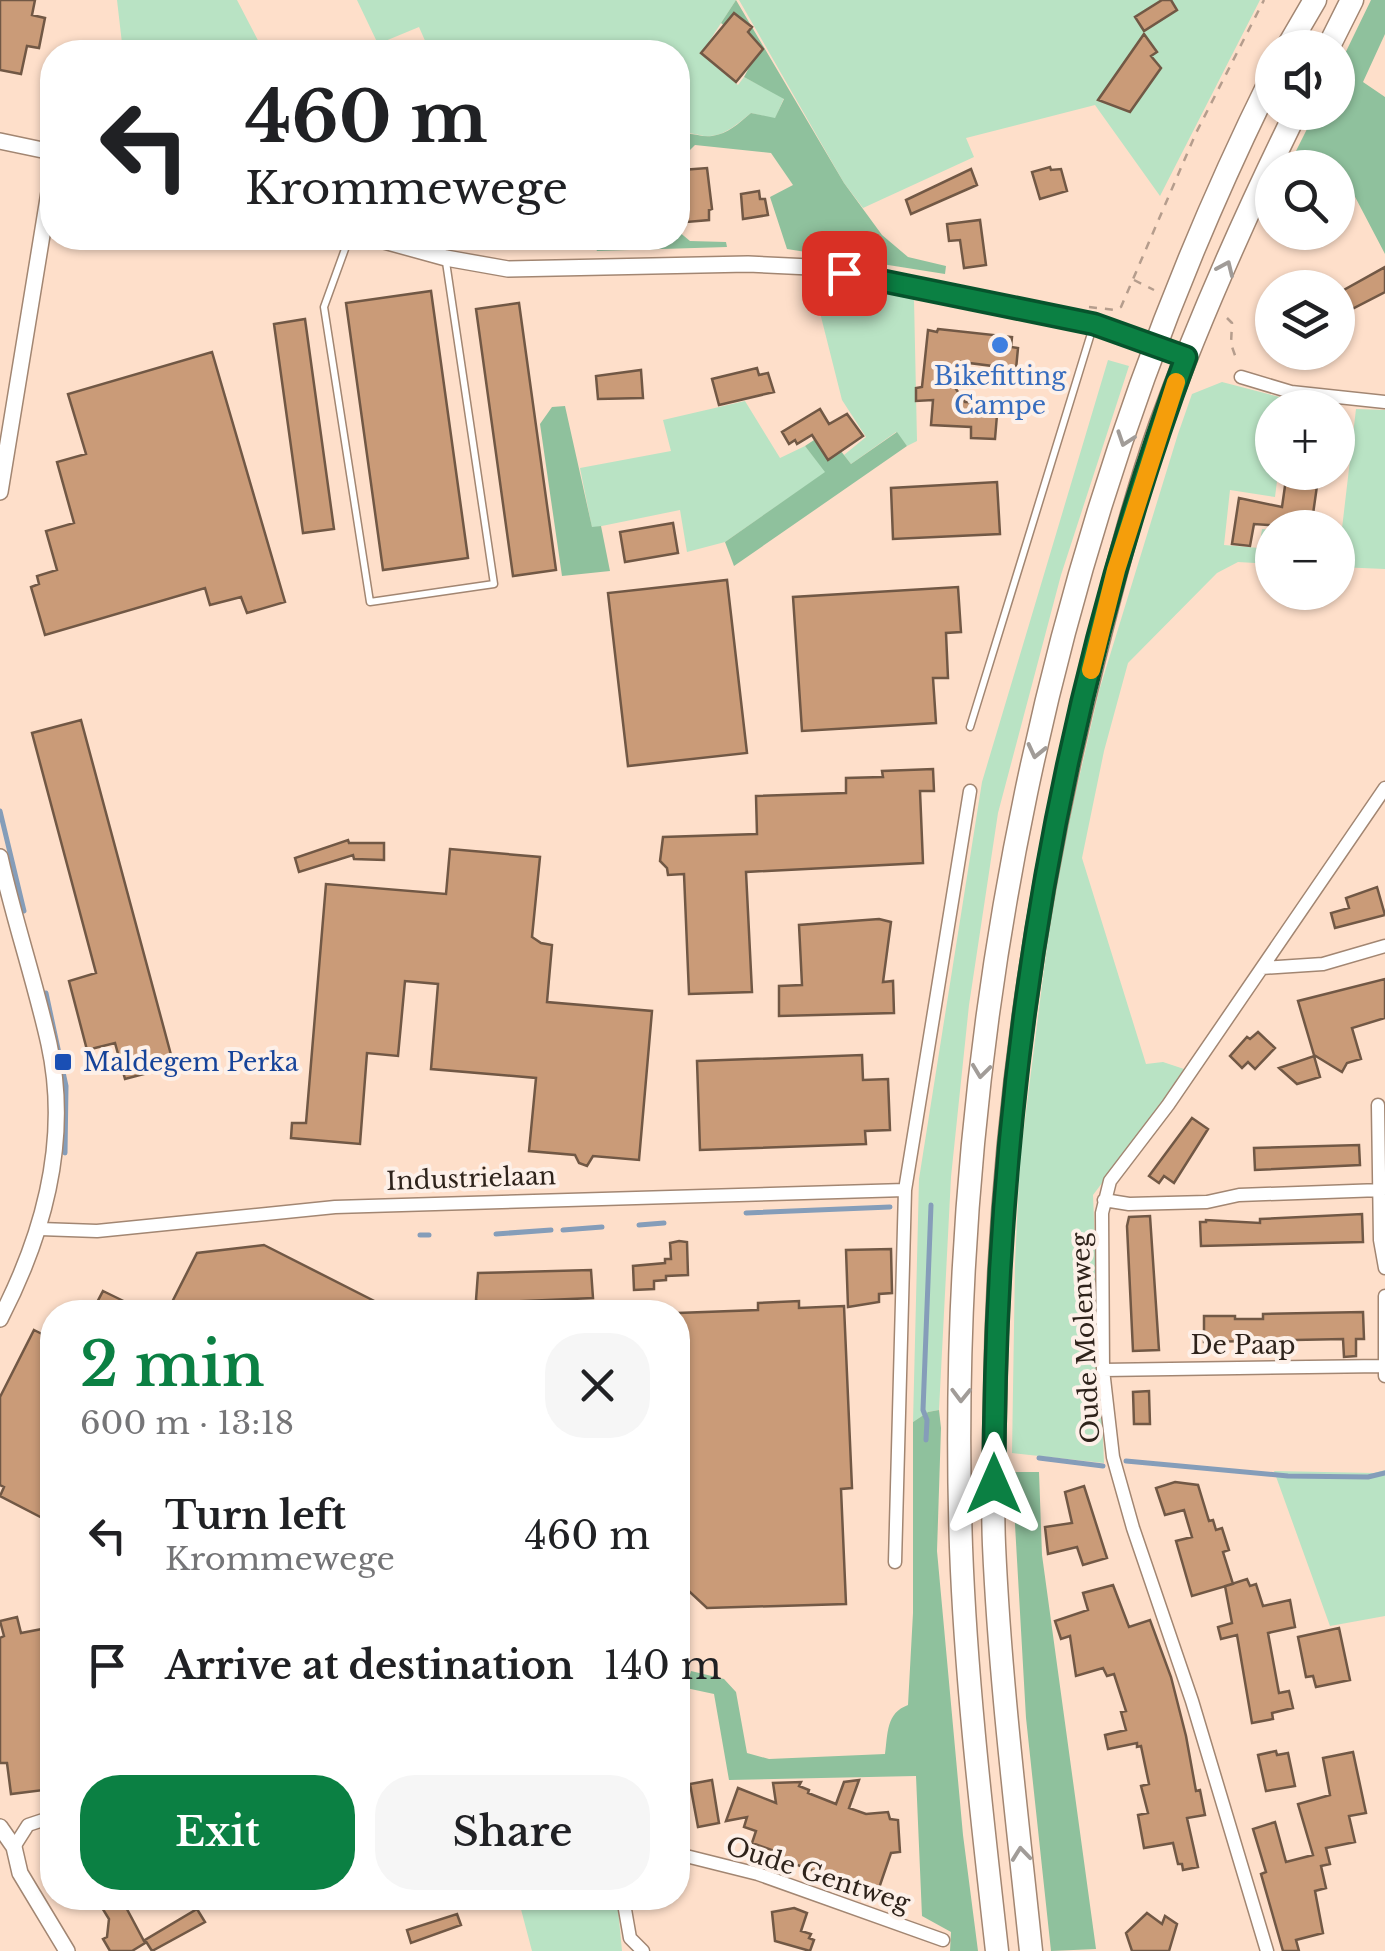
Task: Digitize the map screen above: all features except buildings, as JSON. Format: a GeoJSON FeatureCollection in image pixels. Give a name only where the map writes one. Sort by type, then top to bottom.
{"type":"FeatureCollection","features":[{"type":"Feature","properties":{"kind":"highway"},"geometry":{"type":"LineString","coordinates":[[1298,30],[1315,0]]}},
{"type":"Feature","properties":{"kind":"highway"},"geometry":{"type":"LineString","coordinates":[[1337,30],[1352,0]]}},
{"type":"Feature","properties":{"kind":"highway"},"geometry":{"type":"LineString","coordinates":[[996,1951],[974,1732],[961,1545],[962,1323],[977,1101],[1007,891],[1047,704],[1096,527],[1176,287],[1255,114]]}},
{"type":"Feature","properties":{"kind":"highway"},"geometry":{"type":"LineString","coordinates":[[1032,1951],[1007,1725],[994,1540],[996,1340],[1006,1154],[1029,962],[1065,774],[1116,570],[1158,431],[1186,357],[1288,130]]}},
{"type":"Feature","properties":{"kind":"street"},"geometry":{"type":"LineString","coordinates":[[0,142],[40,150]]}},
{"type":"Feature","properties":{"kind":"street"},"geometry":{"type":"LineString","coordinates":[[0,492],[40,247]]}},
{"type":"Feature","properties":{"kind":"street"},"geometry":{"type":"LineString","coordinates":[[417,250],[508,269],[748,264],[810,267],[1094,324],[1186,357]]}},
{"type":"Feature","properties":{"kind":"street"},"geometry":{"type":"LineString","coordinates":[[1240,377],[1291,392],[1385,402]]}},
{"type":"Feature","properties":{"kind":"street","name":"Oude Molenweg"},"geometry":{"type":"LineString","coordinates":[[1267,1951],[1192,1701],[1112,1456],[1104,1370],[1104,1200],[1110,1181],[1168,1106],[1385,788]]}},
{"type":"Feature","properties":{"kind":"street"},"geometry":{"type":"LineString","coordinates":[[895,1562],[905,1190],[970,790]]}},
{"type":"Feature","properties":{"kind":"street"},"geometry":{"type":"LineString","coordinates":[[0,857],[50,1046],[56,1155],[40,1229],[0,1319]]}},
{"type":"Feature","properties":{"kind":"street"},"geometry":{"type":"LineString","coordinates":[[1262,968],[1323,964],[1385,946]]}},
{"type":"Feature","properties":{"kind":"street"},"geometry":{"type":"LineString","coordinates":[[1378,1104],[1380,1240],[1385,1268]]}},
{"type":"Feature","properties":{"kind":"street","name":"Industrielaan"},"geometry":{"type":"LineString","coordinates":[[40,1229],[97,1230],[335,1207],[905,1190]]}},
{"type":"Feature","properties":{"kind":"street"},"geometry":{"type":"LineString","coordinates":[[1104,1200],[1129,1204],[1207,1202],[1240,1195],[1381,1190]]}},
{"type":"Feature","properties":{"kind":"street","name":"De Paap"},"geometry":{"type":"LineString","coordinates":[[1104,1370],[1384,1371],[1385,1296]]}},
{"type":"Feature","properties":{"kind":"street"},"geometry":{"type":"LineString","coordinates":[[14,1847],[28,1825],[40,1821]]}},
{"type":"Feature","properties":{"kind":"street"},"geometry":{"type":"LineString","coordinates":[[0,1827],[14,1847],[20,1873],[40,1907]]}},
{"type":"Feature","properties":{"kind":"street","name":"Oude Gentweg"},"geometry":{"type":"LineString","coordinates":[[690,1857],[758,1874],[943,1940]]}},
{"type":"Feature","properties":{"kind":"street"},"geometry":{"type":"LineString","coordinates":[[42,1910],[66,1951]]}},
{"type":"Feature","properties":{"kind":"street"},"geometry":{"type":"LineString","coordinates":[[625,1910],[630,1938],[643,1951]]}},
{"type":"Feature","properties":{"kind":"lane"},"geometry":{"type":"LineString","coordinates":[[345,250],[324,308],[370,602],[494,584],[446,258]]}},
{"type":"Feature","properties":{"kind":"lane"},"geometry":{"type":"LineString","coordinates":[[970,727],[1094,324]]}},
{"type":"Feature","properties":{"kind":"path"},"geometry":{"type":"LineString","coordinates":[[1157,291],[1134,280],[1196,133],[1264,0]]}},
{"type":"Feature","properties":{"kind":"path"},"geometry":{"type":"LineString","coordinates":[[1222,316],[1232,324],[1231,344],[1240,377]]}},
{"type":"Feature","properties":{"kind":"green space"},"geometry":{"type":"Polygon","coordinates":[[[117,0],[237,0],[258,40],[122,40],[117,0]]]}},
{"type":"Feature","properties":{"kind":"green space"},"geometry":{"type":"Polygon","coordinates":[[[357,0],[736,0],[701,54],[738,85],[744,77],[784,98],[775,119],[751,113],[717,135],[704,136],[690,133],[690,40],[425,40],[419,27],[388,40],[376,40],[357,0]]]}},
{"type":"Feature","properties":{"kind":"green space"},"geometry":{"type":"Polygon","coordinates":[[[736,0],[844,183],[882,235],[908,257],[946,266],[945,274],[787,249],[770,197],[793,185],[771,153],[695,145],[690,150],[690,134],[718,135],[751,113],[775,118],[784,99],[744,77],[757,53],[721,23],[736,0]]]}},
{"type":"Feature","properties":{"kind":"green space"},"geometry":{"type":"Polygon","coordinates":[[[739,0],[1260,0],[1160,196],[1095,105],[966,138],[974,157],[863,208],[844,183],[739,0]]]}},
{"type":"Feature","properties":{"kind":"green space"},"geometry":{"type":"Polygon","coordinates":[[[1371,0],[1385,0],[1385,34],[1363,82],[1385,97],[1385,254],[1355,197],[1355,150],[1296,150],[1306,130],[1355,130],[1355,33],[1371,0]]]}},
{"type":"Feature","properties":{"kind":"green space"},"geometry":{"type":"Polygon","coordinates":[[[690,241],[726,242],[727,247],[690,248],[690,241]]]}},
{"type":"Feature","properties":{"kind":"green space"},"geometry":{"type":"Polygon","coordinates":[[[812,281],[914,299],[917,441],[907,446],[896,432],[851,464],[844,455],[866,437],[842,400],[812,281]]]}},
{"type":"Feature","properties":{"kind":"green space"},"geometry":{"type":"Polygon","coordinates":[[[1108,360],[1129,366],[1061,575],[998,813],[969,1005],[951,1177],[939,1410],[913,1422],[919,1179],[982,782],[1108,360]]]}},
{"type":"Feature","properties":{"kind":"green space"},"geometry":{"type":"Polygon","coordinates":[[[1222,382],[1255,391],[1255,490],[1276,490],[1275,497],[1230,490],[1224,545],[1255,548],[1255,563],[1238,562],[1217,573],[1128,663],[1104,751],[1082,858],[1146,1064],[1163,1062],[1187,1070],[1093,1195],[1104,1463],[1012,1453],[1020,1159],[1055,883],[1099,691],[1192,394],[1222,382]]]}},
{"type":"Feature","properties":{"kind":"green space"},"geometry":{"type":"Polygon","coordinates":[[[745,401],[780,458],[805,446],[826,472],[725,542],[687,552],[680,510],[592,528],[580,468],[671,451],[663,420],[745,401]]]}},
{"type":"Feature","properties":{"kind":"green space"},"geometry":{"type":"Polygon","coordinates":[[[565,406],[592,527],[601,526],[610,571],[562,576],[540,424],[552,407],[565,406]]]}},
{"type":"Feature","properties":{"kind":"green space"},"geometry":{"type":"Polygon","coordinates":[[[1356,409],[1385,410],[1385,569],[1355,568],[1355,510],[1344,510],[1347,490],[1355,490],[1356,409]]]}},
{"type":"Feature","properties":{"kind":"green space"},"geometry":{"type":"Polygon","coordinates":[[[826,432],[851,464],[897,432],[907,446],[734,566],[725,542],[825,472],[805,446],[826,432]]]}},
{"type":"Feature","properties":{"kind":"green space"},"geometry":{"type":"Polygon","coordinates":[[[939,1410],[941,1428],[937,1551],[963,1835],[978,1951],[950,1951],[951,1932],[922,1916],[916,1776],[729,1780],[714,1694],[690,1689],[691,1671],[724,1679],[736,1692],[747,1753],[769,1759],[885,1754],[892,1718],[908,1705],[913,1613],[913,1422],[939,1410]]]}},
{"type":"Feature","properties":{"kind":"green space"},"geometry":{"type":"Polygon","coordinates":[[[1385,1470],[1385,1616],[1330,1626],[1274,1471],[1385,1470]]]}},
{"type":"Feature","properties":{"kind":"green space"},"geometry":{"type":"Polygon","coordinates":[[[1012,1472],[1039,1472],[1042,1555],[1096,1949],[1051,1951],[1026,1718],[1012,1472]]]}},
{"type":"Feature","properties":{"kind":"green space"},"geometry":{"type":"Polygon","coordinates":[[[521,1910],[618,1910],[622,1951],[532,1951],[521,1910]]]}},
{"type":"Feature","properties":{"kind":"waterway"},"geometry":{"type":"LineString","coordinates":[[0,811],[24,911]]}},
{"type":"Feature","properties":{"kind":"waterway"},"geometry":{"type":"LineString","coordinates":[[46,993],[66,1086],[65,1153]]}},
{"type":"Feature","properties":{"kind":"waterway"},"geometry":{"type":"LineString","coordinates":[[926,1440],[923,1410],[931,1205]]}},
{"type":"Feature","properties":{"kind":"waterway"},"geometry":{"type":"LineString","coordinates":[[746,1213],[890,1207]]}},
{"type":"Feature","properties":{"kind":"waterway"},"geometry":{"type":"LineString","coordinates":[[639,1225],[664,1223]]}},
{"type":"Feature","properties":{"kind":"waterway"},"geometry":{"type":"LineString","coordinates":[[563,1230],[602,1227]]}},
{"type":"Feature","properties":{"kind":"waterway"},"geometry":{"type":"LineString","coordinates":[[496,1234],[551,1230]]}},
{"type":"Feature","properties":{"kind":"waterway"},"geometry":{"type":"LineString","coordinates":[[420,1235],[429,1235]]}},
{"type":"Feature","properties":{"kind":"waterway"},"geometry":{"type":"LineString","coordinates":[[1039,1458],[1103,1466]]}},
{"type":"Feature","properties":{"kind":"waterway"},"geometry":{"type":"LineString","coordinates":[[1126,1461],[1288,1476],[1368,1477],[1385,1473]]}},
{"type":"Feature","properties":{"kind":"slow traffic"},"geometry":{"type":"LineString","coordinates":[[1091,670],[1116,570],[1176,382]]}},
{"type":"Feature","properties":{"kind":"place","name":"Bikefitting Campe"},"geometry":{"type":"Point","coordinates":[1000,345]}},
{"type":"Feature","properties":{"kind":"place","name":"Maldegem Perka"},"geometry":{"type":"Point","coordinates":[63,1062]}},
{"type":"Feature","properties":{"kind":"route"},"geometry":{"type":"LineString","coordinates":[[844,273],[1094,324],[1186,357],[1158,431],[1116,570],[1065,774],[1029,962],[1005,1171],[996,1340],[994,1484]]}}]}
